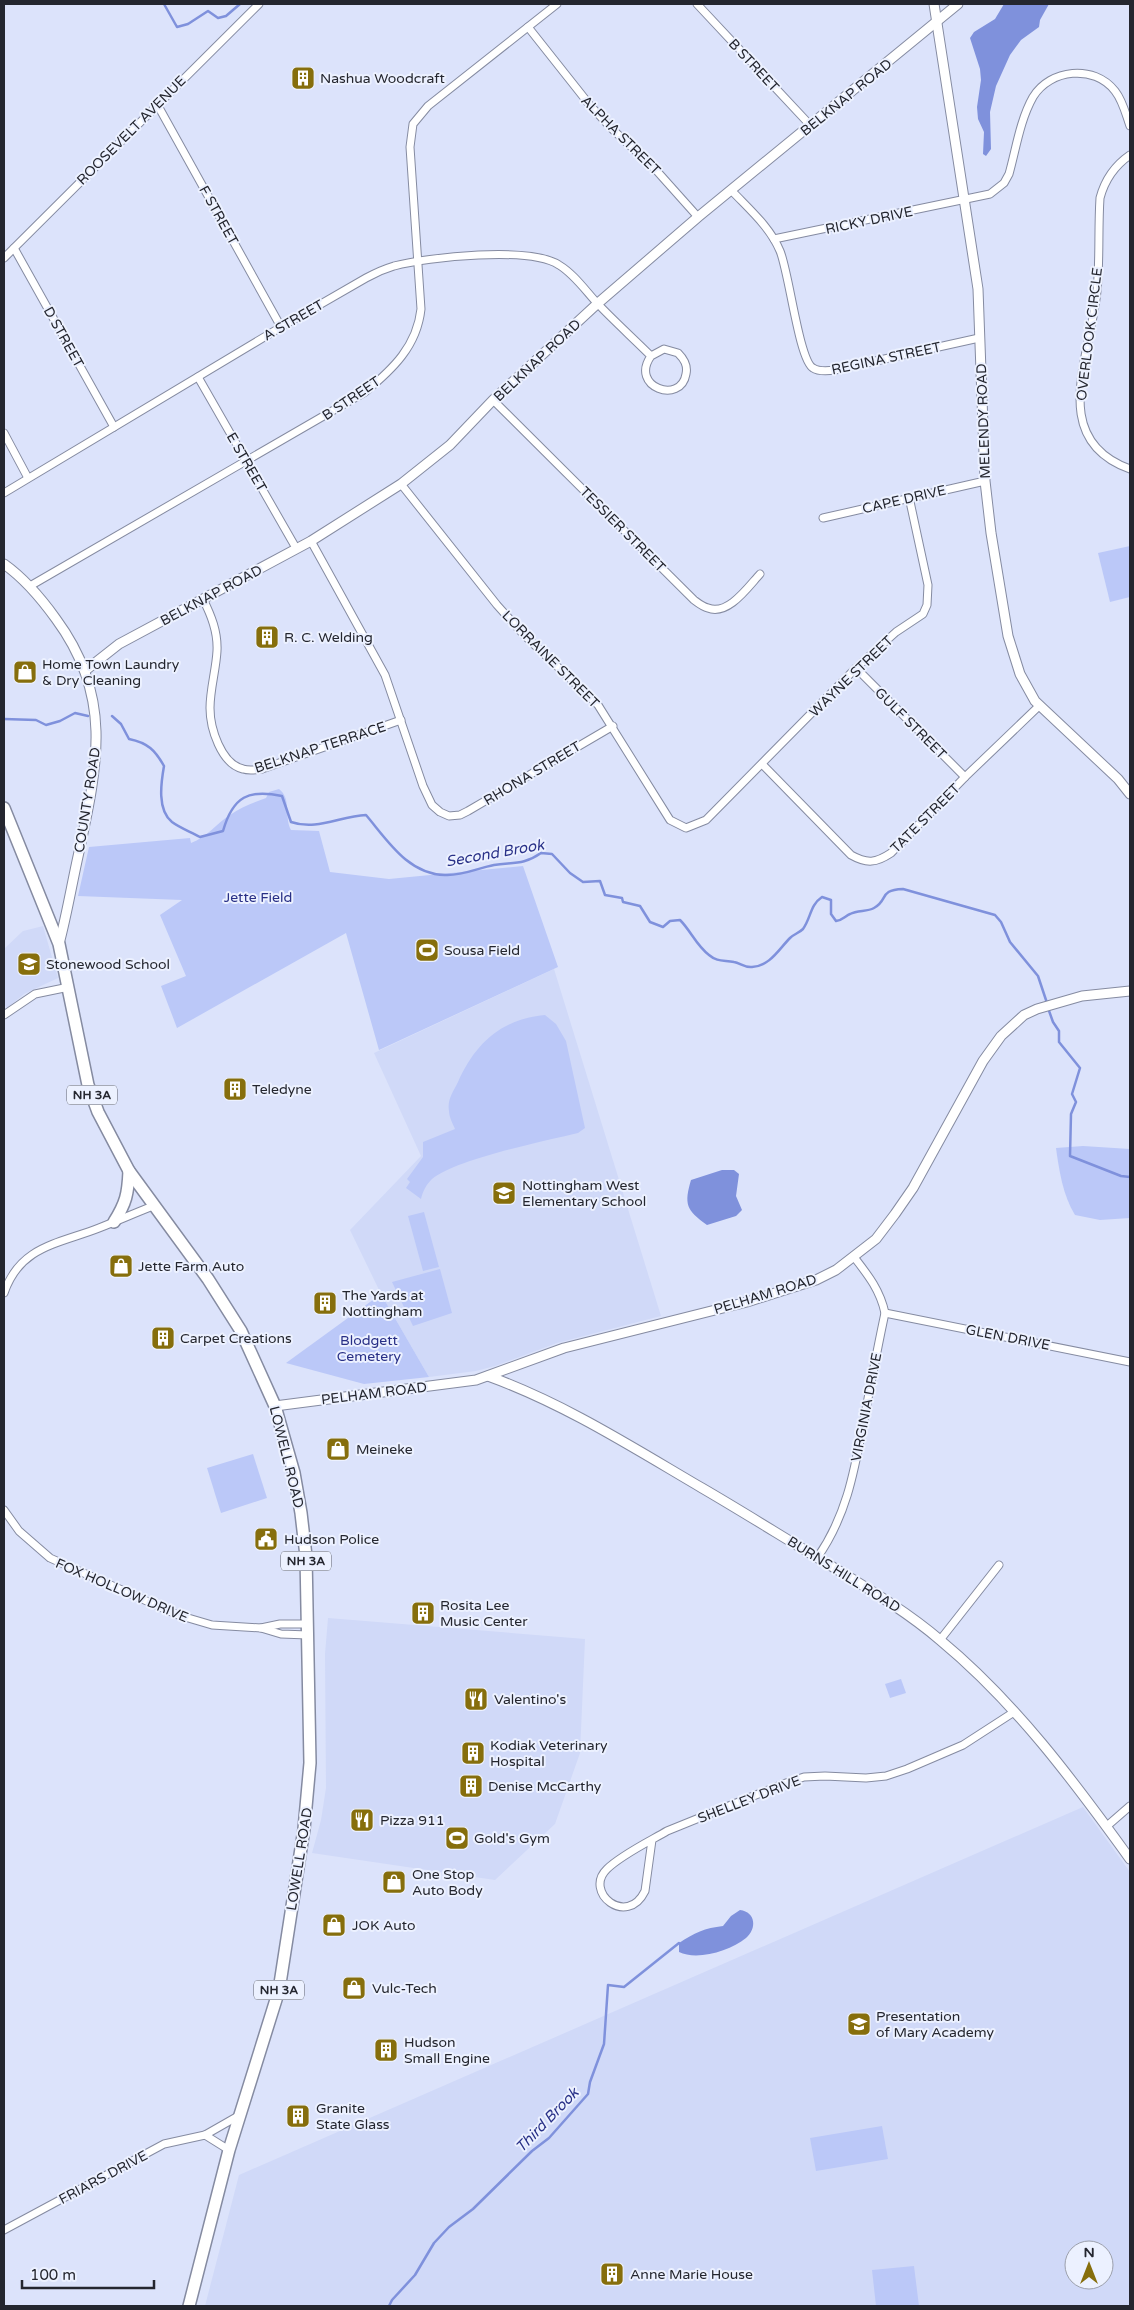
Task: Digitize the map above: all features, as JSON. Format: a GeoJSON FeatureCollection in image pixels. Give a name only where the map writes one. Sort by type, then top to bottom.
{"type":"FeatureCollection","features":[{"type":"Feature","properties":{"kind":"main road","name":"LOWELL ROAD"},"geometry":{"type":"LineString","coordinates":[[4,808],[59,944],[88,1085],[105,1128],[129,1171],[208,1279],[251,1350],[275,1406],[294,1473],[301,1514],[306,1556],[308,1629],[309,1787],[304,1829],[279,1990],[229,2150],[189,2306]]}},
{"type":"Feature","properties":{"kind":"main road"},"geometry":{"type":"LineString","coordinates":[[114,1222],[125,1203],[129,1171]]}},
{"type":"Feature","properties":{"kind":"street","name":"ROOSEVELT AVENUE"},"geometry":{"type":"LineString","coordinates":[[4,258],[157,104],[260,4]]}},
{"type":"Feature","properties":{"kind":"street","name":"B STREET"},"geometry":{"type":"LineString","coordinates":[[30,586],[365,392],[396,364],[408,348],[420,319],[421,296],[409,141],[413,124],[428,106],[557,4]]}},
{"type":"Feature","properties":{"kind":"street","name":"B STREET"},"geometry":{"type":"LineString","coordinates":[[697,4],[810,126]]}},
{"type":"Feature","properties":{"kind":"street","name":"MELENDY ROAD"},"geometry":{"type":"LineString","coordinates":[[934,4],[978,289],[985,480],[991,533],[1008,636],[1020,674],[1039,706],[1118,779],[1130,794]]}},
{"type":"Feature","properties":{"kind":"street","name":"BELKNAP ROAD"},"geometry":{"type":"LineString","coordinates":[[86,670],[119,644],[311,541],[401,484],[450,445],[493,400],[597,304],[698,218],[958,4]]}},
{"type":"Feature","properties":{"kind":"street","name":"ALPHA STREET"},"geometry":{"type":"LineString","coordinates":[[528,27],[589,104],[610,127],[656,170],[698,218]]}},
{"type":"Feature","properties":{"kind":"street"},"geometry":{"type":"LineString","coordinates":[[964,200],[990,194],[1004,182],[1029,105],[1040,88],[1048,81],[1068,74],[1089,74],[1099,78],[1115,90],[1121,100],[1130,126]]}},
{"type":"Feature","properties":{"kind":"street","name":"F STREET"},"geometry":{"type":"LineString","coordinates":[[157,104],[281,327]]}},
{"type":"Feature","properties":{"kind":"street","name":"OVERLOOK CIRCLE"},"geometry":{"type":"LineString","coordinates":[[1130,155],[1113,170],[1102,194],[1097,290],[1080,403],[1082,424],[1097,451],[1114,462],[1130,469]]}},
{"type":"Feature","properties":{"kind":"street","name":"REGINA STREET"},"geometry":{"type":"LineString","coordinates":[[732,190],[774,239],[789,282],[802,351],[812,368],[822,371],[835,370],[979,338]]}},
{"type":"Feature","properties":{"kind":"street","name":"RICKY DRIVE"},"geometry":{"type":"LineString","coordinates":[[774,239],[964,200]]}},
{"type":"Feature","properties":{"kind":"street","name":"D STREET"},"geometry":{"type":"LineString","coordinates":[[14,248],[114,427]]}},
{"type":"Feature","properties":{"kind":"street","name":"A STREET"},"geometry":{"type":"LineString","coordinates":[[4,493],[198,376],[380,271],[418,262],[474,255],[537,256],[558,263],[651,356]]}},
{"type":"Feature","properties":{"kind":"street"},"geometry":{"type":"LineString","coordinates":[[664,349],[678,353],[683,358],[687,371],[681,384],[676,388],[663,390],[652,385],[646,374],[646,367],[651,356],[664,349]]}},
{"type":"Feature","properties":{"kind":"street","name":"E STREET"},"geometry":{"type":"LineString","coordinates":[[198,376],[296,548]]}},
{"type":"Feature","properties":{"kind":"street","name":"TESSIER STREET"},"geometry":{"type":"LineString","coordinates":[[493,400],[694,600],[709,609],[723,609],[734,601],[760,574]]}},
{"type":"Feature","properties":{"kind":"street"},"geometry":{"type":"LineString","coordinates":[[4,433],[28,478]]}},
{"type":"Feature","properties":{"kind":"street","name":"CAPE DRIVE"},"geometry":{"type":"LineString","coordinates":[[823,518],[985,480]]}},
{"type":"Feature","properties":{"kind":"street","name":"LORRAINE STREET"},"geometry":{"type":"LineString","coordinates":[[401,484],[497,605],[524,635],[598,705],[613,726],[670,820],[678,826],[686,828],[696,825]]}},
{"type":"Feature","properties":{"kind":"street","name":"WAYNE STREET"},"geometry":{"type":"LineString","coordinates":[[696,825],[706,820],[856,668],[896,632],[923,614],[927,605],[928,585],[909,497]]}},
{"type":"Feature","properties":{"kind":"street"},"geometry":{"type":"LineString","coordinates":[[311,541],[385,675],[401,720]]}},
{"type":"Feature","properties":{"kind":"street","name":"COUNTY ROAD"},"geometry":{"type":"LineString","coordinates":[[4,564],[30,586],[63,628],[86,670],[96,711],[98,732],[95,768],[68,912],[59,944]]}},
{"type":"Feature","properties":{"kind":"street","name":"BELKNAP TERRACE"},"geometry":{"type":"LineString","coordinates":[[204,599],[216,637],[217,650],[211,700],[211,719],[221,748],[233,764],[242,769],[262,769],[401,720]]}},
{"type":"Feature","properties":{"kind":"street","name":"GULF STREET"},"geometry":{"type":"LineString","coordinates":[[856,668],[965,777]]}},
{"type":"Feature","properties":{"kind":"street","name":"TATE STREET"},"geometry":{"type":"LineString","coordinates":[[762,764],[851,855],[869,863],[880,860],[891,853],[965,777],[1039,706]]}},
{"type":"Feature","properties":{"kind":"street","name":"RHONA STREET"},"geometry":{"type":"LineString","coordinates":[[401,720],[427,796],[432,805],[440,812],[450,816],[460,815],[468,811],[613,726]]}},
{"type":"Feature","properties":{"kind":"street"},"geometry":{"type":"LineString","coordinates":[[4,1014],[35,994],[69,987]]}},
{"type":"Feature","properties":{"kind":"street","name":"PELHAM ROAD"},"geometry":{"type":"LineString","coordinates":[[275,1406],[450,1384],[488,1376],[564,1348],[747,1302],[816,1280],[854,1258],[876,1239],[900,1208],[983,1061],[1001,1036],[1024,1015],[1057,1002],[1082,996],[1130,991]]}},
{"type":"Feature","properties":{"kind":"street"},"geometry":{"type":"LineString","coordinates":[[4,1293],[11,1277],[32,1254],[50,1244],[114,1222],[153,1206]]}},
{"type":"Feature","properties":{"kind":"street"},"geometry":{"type":"LineString","coordinates":[[854,1258],[875,1286],[885,1312]]}},
{"type":"Feature","properties":{"kind":"street","name":"GLEN DRIVE"},"geometry":{"type":"LineString","coordinates":[[885,1312],[1130,1362]]}},
{"type":"Feature","properties":{"kind":"street","name":"VIRGINIA DRIVE"},"geometry":{"type":"LineString","coordinates":[[817,1558],[838,1522],[851,1484],[885,1312]]}},
{"type":"Feature","properties":{"kind":"street","name":"BURNS HILL ROAD"},"geometry":{"type":"LineString","coordinates":[[488,1376],[534,1393],[575,1414],[786,1537],[892,1604],[940,1640],[990,1686],[1058,1762],[1130,1859]]}},
{"type":"Feature","properties":{"kind":"street","name":"FOX HOLLOW DRIVE"},"geometry":{"type":"LineString","coordinates":[[4,1510],[33,1546],[68,1568],[192,1620],[212,1625],[262,1628],[281,1634],[308,1629]]}},
{"type":"Feature","properties":{"kind":"street"},"geometry":{"type":"LineString","coordinates":[[940,1640],[999,1565]]}},
{"type":"Feature","properties":{"kind":"street","name":"FOX HOLLOW DRIVE"},"geometry":{"type":"LineString","coordinates":[[262,1628],[280,1624],[308,1629]]}},
{"type":"Feature","properties":{"kind":"street","name":"SHELLEY DRIVE"},"geometry":{"type":"LineString","coordinates":[[652,1840],[645,1891],[642,1898],[630,1906],[616,1906],[609,1903],[601,1890],[602,1875],[613,1864],[652,1840],[667,1831],[804,1777],[866,1778],[886,1776],[907,1769],[964,1744],[1014,1712]]}},
{"type":"Feature","properties":{"kind":"street"},"geometry":{"type":"LineString","coordinates":[[1107,1826],[1130,1806]]}},
{"type":"Feature","properties":{"kind":"street","name":"FRIARS DRIVE"},"geometry":{"type":"LineString","coordinates":[[4,2230],[164,2144],[205,2135],[241,2115]]}},
{"type":"Feature","properties":{"kind":"street"},"geometry":{"type":"LineString","coordinates":[[205,2135],[229,2150]]}},
{"type":"Feature","properties":{"kind":"shaded area"},"geometry":{"type":"Polygon","coordinates":[[[1004,4],[1049,4],[1040,20],[1039,27],[1021,40],[1010,55],[996,86],[990,112],[991,149],[986,156],[983,154],[984,132],[978,119],[977,107],[981,80],[980,69],[970,38],[974,32],[995,19],[1004,4]]]}},
{"type":"Feature","properties":{"kind":"shaded area","name":"Stonewood School"},"geometry":{"type":"Polygon","coordinates":[[[43,926],[58,978],[24,994],[7,1008],[4,1004],[4,949],[23,931],[43,926]]]}},
{"type":"Feature","properties":{"kind":"shaded area","name":"Nottingham West Elementary School"},"geometry":{"type":"Polygon","coordinates":[[[554,969],[661,1316],[557,1343],[476,1371],[429,1377],[381,1294],[350,1230],[421,1156],[374,1053],[554,969]]]}},
{"type":"Feature","properties":{"kind":"shaded area"},"geometry":{"type":"Polygon","coordinates":[[[722,1170],[734,1170],[739,1174],[736,1196],[742,1210],[736,1216],[707,1225],[695,1215],[687,1201],[691,1180],[722,1170]]]}},
{"type":"Feature","properties":{"kind":"shaded area"},"geometry":{"type":"Polygon","coordinates":[[[328,1618],[585,1639],[580,1753],[555,1824],[495,1880],[312,1853],[321,1820],[326,1788],[325,1654],[328,1618]]]}},
{"type":"Feature","properties":{"kind":"shaded area","name":"Presentation of Mary Academy"},"geometry":{"type":"Polygon","coordinates":[[[1083,1807],[1130,1872],[1130,2306],[205,2306],[239,2175],[1083,1807]]]}},
{"type":"Feature","properties":{"kind":"shaded area"},"geometry":{"type":"Polygon","coordinates":[[[740,1910],[745,1911],[752,1917],[753,1926],[750,1934],[739,1943],[723,1951],[704,1955],[686,1955],[679,1952],[679,1943],[700,1932],[723,1926],[731,1916],[740,1910]]]}},
{"type":"Feature","properties":{"kind":"green space"},"geometry":{"type":"Polygon","coordinates":[[[1130,546],[1130,597],[1110,602],[1098,553],[1130,546]]]}},
{"type":"Feature","properties":{"kind":"green space","name":"Jette Field"},"geometry":{"type":"Polygon","coordinates":[[[279,789],[287,803],[288,820],[291,830],[319,831],[330,872],[389,879],[523,866],[558,967],[379,1050],[346,933],[177,1028],[161,986],[186,976],[160,915],[182,900],[78,896],[89,847],[190,838],[191,843],[202,837],[234,812],[266,798],[269,792],[279,789]]]}},
{"type":"Feature","properties":{"kind":"green space"},"geometry":{"type":"Polygon","coordinates":[[[545,1015],[556,1024],[566,1041],[585,1128],[578,1133],[460,1164],[432,1179],[425,1188],[421,1199],[406,1188],[410,1182],[407,1179],[423,1157],[423,1142],[455,1129],[449,1113],[452,1093],[465,1068],[481,1045],[491,1036],[515,1022],[529,1017],[545,1015]]]}},
{"type":"Feature","properties":{"kind":"green space"},"geometry":{"type":"Polygon","coordinates":[[[1083,1146],[1130,1149],[1130,1218],[1100,1220],[1075,1215],[1060,1174],[1056,1148],[1083,1146]]]}},
{"type":"Feature","properties":{"kind":"green space"},"geometry":{"type":"Polygon","coordinates":[[[424,1212],[439,1267],[423,1271],[408,1216],[424,1212]]]}},
{"type":"Feature","properties":{"kind":"green space"},"geometry":{"type":"Polygon","coordinates":[[[440,1269],[452,1313],[413,1326],[392,1282],[440,1269]]]}},
{"type":"Feature","properties":{"kind":"green space","name":"Blodgett Cemetery"},"geometry":{"type":"Polygon","coordinates":[[[381,1294],[429,1377],[364,1384],[286,1363],[381,1294]]]}},
{"type":"Feature","properties":{"kind":"green space"},"geometry":{"type":"Polygon","coordinates":[[[253,1454],[267,1498],[221,1513],[207,1468],[253,1454]]]}},
{"type":"Feature","properties":{"kind":"green space"},"geometry":{"type":"Polygon","coordinates":[[[901,1679],[906,1693],[890,1698],[885,1684],[901,1679]]]}},
{"type":"Feature","properties":{"kind":"green space"},"geometry":{"type":"Polygon","coordinates":[[[882,2126],[888,2159],[816,2171],[810,2138],[882,2126]]]}},
{"type":"Feature","properties":{"kind":"green space"},"geometry":{"type":"Polygon","coordinates":[[[914,2266],[919,2306],[876,2306],[872,2270],[914,2266]]]}},
{"type":"Feature","properties":{"kind":"waterway"},"geometry":{"type":"LineString","coordinates":[[164,4],[177,27],[188,24],[208,11],[218,18],[226,16],[240,4]]}},
{"type":"Feature","properties":{"kind":"waterway","name":"Second Brook"},"geometry":{"type":"LineString","coordinates":[[4,719],[36,720],[46,725],[60,721],[75,713],[88,716]]}},
{"type":"Feature","properties":{"kind":"waterway","name":"Second Brook"},"geometry":{"type":"LineString","coordinates":[[112,716],[121,724],[129,739],[150,748],[164,766],[161,796],[167,817],[175,824],[200,837],[223,831],[232,810],[244,798],[251,795],[270,794],[282,796],[291,822],[310,825],[366,815],[400,854],[420,869],[432,873],[458,874],[494,865],[529,860],[541,853],[552,854],[570,873],[583,882],[600,881],[605,895],[622,898],[623,902],[640,906],[650,922],[663,927],[670,921],[680,920],[704,951],[712,957],[749,967],[764,964],[790,938],[803,929],[815,904],[822,897],[831,900],[831,914],[836,921],[853,913],[874,908],[879,905],[890,891],[903,889],[995,915],[1001,922],[1010,942],[1038,976],[1047,1003]]}},
{"type":"Feature","properties":{"kind":"waterway","name":"Second Brook"},"geometry":{"type":"LineString","coordinates":[[1048,1008],[1053,1022],[1059,1031],[1059,1042],[1080,1068],[1072,1094],[1076,1102],[1071,1114],[1070,1156],[1121,1176],[1130,1177]]}},
{"type":"Feature","properties":{"kind":"waterway","name":"Third Brook"},"geometry":{"type":"LineString","coordinates":[[389,2306],[392,2300],[415,2275],[434,2243],[449,2227],[473,2209],[532,2151],[549,2138],[588,2094],[590,2082],[604,2044],[608,1985],[624,1987],[679,1943]]}},
{"type":"Feature","properties":{"kind":"place","name":"Nashua Woodcraft"},"geometry":{"type":"Point","coordinates":[303,78]}},
{"type":"Feature","properties":{"kind":"place","name":"R. C. Welding"},"geometry":{"type":"Point","coordinates":[267,637]}},
{"type":"Feature","properties":{"kind":"place","name":"Home Town Laundry & Dry Cleaning"},"geometry":{"type":"Point","coordinates":[25,672]}},
{"type":"Feature","properties":{"kind":"place","name":"Sousa Field"},"geometry":{"type":"Point","coordinates":[427,950]}},
{"type":"Feature","properties":{"kind":"place","name":"Stonewood School"},"geometry":{"type":"Point","coordinates":[29,964]}},
{"type":"Feature","properties":{"kind":"place","name":"Teledyne"},"geometry":{"type":"Point","coordinates":[235,1089]}},
{"type":"Feature","properties":{"kind":"place","name":"Nottingham West Elementary School"},"geometry":{"type":"Point","coordinates":[504,1193]}},
{"type":"Feature","properties":{"kind":"place","name":"Jette Farm Auto"},"geometry":{"type":"Point","coordinates":[121,1266]}},
{"type":"Feature","properties":{"kind":"place","name":"The Yards at Nottingham"},"geometry":{"type":"Point","coordinates":[325,1303]}},
{"type":"Feature","properties":{"kind":"place","name":"Carpet Creations"},"geometry":{"type":"Point","coordinates":[163,1338]}},
{"type":"Feature","properties":{"kind":"place","name":"Meineke"},"geometry":{"type":"Point","coordinates":[338,1449]}},
{"type":"Feature","properties":{"kind":"place","name":"Hudson Police"},"geometry":{"type":"Point","coordinates":[266,1539]}},
{"type":"Feature","properties":{"kind":"place","name":"Rosita Lee Music Center"},"geometry":{"type":"Point","coordinates":[423,1613]}},
{"type":"Feature","properties":{"kind":"place","name":"Valentino's"},"geometry":{"type":"Point","coordinates":[476,1699]}},
{"type":"Feature","properties":{"kind":"place","name":"Kodiak Veterinary Hospital"},"geometry":{"type":"Point","coordinates":[473,1753]}},
{"type":"Feature","properties":{"kind":"place","name":"Denise McCarthy"},"geometry":{"type":"Point","coordinates":[471,1786]}},
{"type":"Feature","properties":{"kind":"place","name":"Pizza 911"},"geometry":{"type":"Point","coordinates":[362,1820]}},
{"type":"Feature","properties":{"kind":"place","name":"Gold's Gym"},"geometry":{"type":"Point","coordinates":[457,1838]}},
{"type":"Feature","properties":{"kind":"place","name":"One Stop Auto Body"},"geometry":{"type":"Point","coordinates":[394,1882]}},
{"type":"Feature","properties":{"kind":"place","name":"JOK Auto"},"geometry":{"type":"Point","coordinates":[334,1925]}},
{"type":"Feature","properties":{"kind":"place","name":"Vulc-Tech"},"geometry":{"type":"Point","coordinates":[354,1988]}},
{"type":"Feature","properties":{"kind":"place","name":"Presentation of Mary Academy"},"geometry":{"type":"Point","coordinates":[859,2024]}},
{"type":"Feature","properties":{"kind":"place","name":"Hudson Small Engine"},"geometry":{"type":"Point","coordinates":[386,2050]}},
{"type":"Feature","properties":{"kind":"place","name":"Granite State Glass"},"geometry":{"type":"Point","coordinates":[298,2116]}},
{"type":"Feature","properties":{"kind":"place","name":"Anne Marie House"},"geometry":{"type":"Point","coordinates":[612,2274]}}]}
